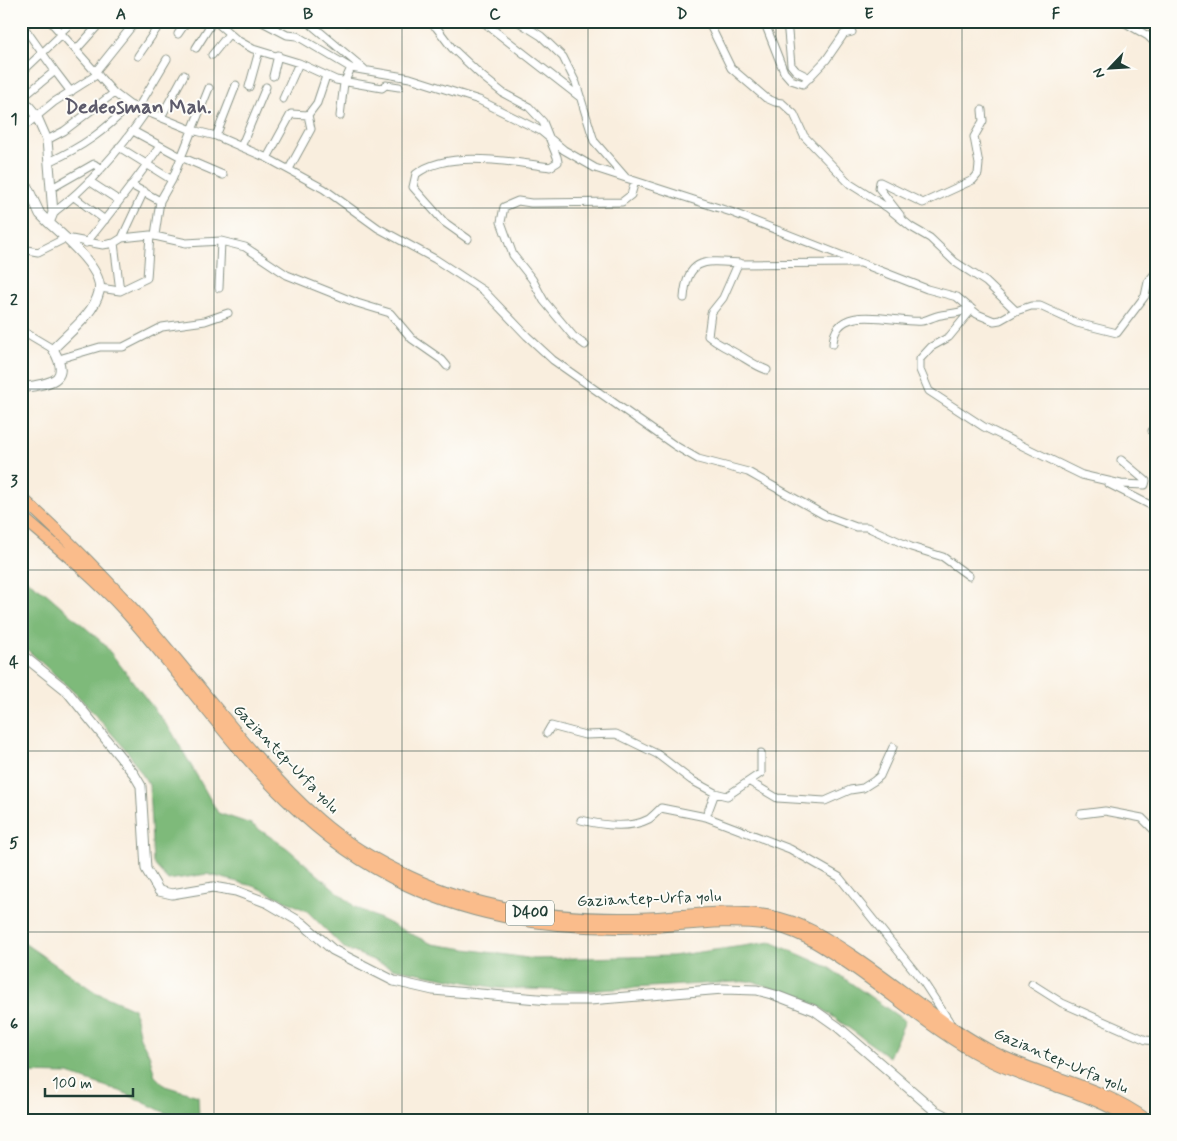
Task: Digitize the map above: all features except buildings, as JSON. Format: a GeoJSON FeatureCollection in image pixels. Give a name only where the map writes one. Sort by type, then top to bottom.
{"type":"FeatureCollection","features":[{"type":"Feature","properties":{"kind":"highway","name":"Gaziantep-Urfa yolu"},"geometry":{"type":"LineString","coordinates":[[21,497],[84,556],[129,603],[222,718],[267,767],[319,820],[360,851],[432,887],[512,910],[545,915],[617,919],[740,913],[788,920],[822,936],[988,1050],[1112,1098],[1147,1120]]}},
{"type":"Feature","properties":{"kind":"highway","name":"Gaziantep-Urfa yolu"},"geometry":{"type":"LineString","coordinates":[[21,516],[77,564],[123,609],[216,724],[260,773],[314,827],[356,858],[429,895],[510,919],[544,924],[617,928],[739,922],[786,928],[818,943],[984,1058],[1109,1106],[1132,1120]]}},
{"type":"Feature","properties":{"kind":"street"},"geometry":{"type":"LineString","coordinates":[[50,21],[114,92],[130,105],[192,130],[216,136],[267,158],[324,189],[378,228],[435,259],[484,291],[526,336],[553,360],[674,445],[698,459],[748,472],[824,515],[856,527],[867,527],[911,547],[943,557],[969,576]]}},
{"type":"Feature","properties":{"kind":"street"},"geometry":{"type":"LineString","coordinates":[[21,73],[73,21]]}},
{"type":"Feature","properties":{"kind":"street"},"geometry":{"type":"LineString","coordinates":[[76,50],[102,21]]}},
{"type":"Feature","properties":{"kind":"street"},"geometry":{"type":"LineString","coordinates":[[21,129],[36,115],[97,72],[136,21]]}},
{"type":"Feature","properties":{"kind":"street"},"geometry":{"type":"LineString","coordinates":[[138,56],[162,21]]}},
{"type":"Feature","properties":{"kind":"street"},"geometry":{"type":"LineString","coordinates":[[178,34],[187,21]]}},
{"type":"Feature","properties":{"kind":"street"},"geometry":{"type":"LineString","coordinates":[[196,48],[214,21],[237,40],[259,51],[278,55],[326,76],[374,88],[382,88],[386,85],[399,86]]}},
{"type":"Feature","properties":{"kind":"street"},"geometry":{"type":"LineString","coordinates":[[307,21],[366,70]]}},
{"type":"Feature","properties":{"kind":"street"},"geometry":{"type":"LineString","coordinates":[[426,21],[436,27],[452,48],[483,77],[503,93],[529,107],[543,122],[558,162],[554,166],[482,159],[425,167],[416,174],[413,187],[444,222],[468,239]]}},
{"type":"Feature","properties":{"kind":"street"},"geometry":{"type":"LineString","coordinates":[[482,21],[582,98]]}},
{"type":"Feature","properties":{"kind":"street"},"geometry":{"type":"LineString","coordinates":[[517,21],[541,36],[563,57],[582,98],[585,116],[594,141],[626,178]]}},
{"type":"Feature","properties":{"kind":"street"},"geometry":{"type":"LineString","coordinates":[[708,21],[732,68],[766,98],[782,103],[794,114],[804,136],[850,184],[930,238],[955,262],[986,282],[1016,311]]}},
{"type":"Feature","properties":{"kind":"street"},"geometry":{"type":"LineString","coordinates":[[764,21],[784,72],[791,80],[803,84],[810,78],[844,34],[852,32]]}},
{"type":"Feature","properties":{"kind":"street"},"geometry":{"type":"LineString","coordinates":[[787,21],[791,65],[796,71],[810,78]]}},
{"type":"Feature","properties":{"kind":"street"},"geometry":{"type":"LineString","coordinates":[[1122,21],[1148,36],[1156,44]]}},
{"type":"Feature","properties":{"kind":"street"},"geometry":{"type":"LineString","coordinates":[[263,22],[287,35],[296,36],[351,68],[410,78],[442,87],[511,115],[595,168],[738,215],[927,289],[949,294],[986,319],[1000,320],[1016,311],[1031,306],[1040,306],[1077,323],[1117,333],[1145,296],[1148,282],[1156,272]]}},
{"type":"Feature","properties":{"kind":"street"},"geometry":{"type":"LineString","coordinates":[[21,23],[70,92]]}},
{"type":"Feature","properties":{"kind":"street"},"geometry":{"type":"LineString","coordinates":[[212,55],[229,34]]}},
{"type":"Feature","properties":{"kind":"street"},"geometry":{"type":"LineString","coordinates":[[248,86],[259,51]]}},
{"type":"Feature","properties":{"kind":"street"},"geometry":{"type":"LineString","coordinates":[[273,76],[278,55]]}},
{"type":"Feature","properties":{"kind":"street"},"geometry":{"type":"LineString","coordinates":[[138,108],[167,59]]}},
{"type":"Feature","properties":{"kind":"street"},"geometry":{"type":"LineString","coordinates":[[283,98],[299,63]]}},
{"type":"Feature","properties":{"kind":"street"},"geometry":{"type":"LineString","coordinates":[[340,116],[344,82],[351,68]]}},
{"type":"Feature","properties":{"kind":"street"},"geometry":{"type":"LineString","coordinates":[[54,71],[22,98],[36,115],[47,140],[54,213]]}},
{"type":"Feature","properties":{"kind":"street"},"geometry":{"type":"LineString","coordinates":[[161,117],[184,75]]}},
{"type":"Feature","properties":{"kind":"street"},"geometry":{"type":"LineString","coordinates":[[289,169],[311,129],[308,115],[317,103],[326,76]]}},
{"type":"Feature","properties":{"kind":"street"},"geometry":{"type":"LineString","coordinates":[[216,136],[236,85]]}},
{"type":"Feature","properties":{"kind":"street"},"geometry":{"type":"LineString","coordinates":[[241,147],[266,87]]}},
{"type":"Feature","properties":{"kind":"street"},"geometry":{"type":"LineString","coordinates":[[100,288],[120,291],[147,278],[152,235],[160,201],[172,180],[209,88]]}},
{"type":"Feature","properties":{"kind":"street"},"geometry":{"type":"LineString","coordinates":[[47,140],[64,131],[114,92]]}},
{"type":"Feature","properties":{"kind":"street"},"geometry":{"type":"LineString","coordinates":[[49,162],[81,147],[107,128],[130,105]]}},
{"type":"Feature","properties":{"kind":"street"},"geometry":{"type":"LineString","coordinates":[[902,220],[899,213],[879,188],[880,182],[923,203],[973,180],[978,174],[979,164],[974,137],[982,121],[982,110]]}},
{"type":"Feature","properties":{"kind":"street"},"geometry":{"type":"LineString","coordinates":[[49,223],[54,213],[74,197],[101,169],[133,131],[146,112]]}},
{"type":"Feature","properties":{"kind":"street"},"geometry":{"type":"LineString","coordinates":[[267,158],[291,114],[308,115]]}},
{"type":"Feature","properties":{"kind":"street"},"geometry":{"type":"LineString","coordinates":[[133,131],[181,157],[223,175]]}},
{"type":"Feature","properties":{"kind":"street"},"geometry":{"type":"LineString","coordinates":[[86,243],[160,146]]}},
{"type":"Feature","properties":{"kind":"street"},"geometry":{"type":"LineString","coordinates":[[119,147],[172,180]]}},
{"type":"Feature","properties":{"kind":"street"},"geometry":{"type":"LineString","coordinates":[[52,188],[94,164],[101,169]]}},
{"type":"Feature","properties":{"kind":"street"},"geometry":{"type":"LineString","coordinates":[[21,174],[40,214],[66,238],[95,271],[100,281],[100,288],[94,303],[84,318],[53,349]]}},
{"type":"Feature","properties":{"kind":"street"},"geometry":{"type":"LineString","coordinates":[[89,181],[118,200]]}},
{"type":"Feature","properties":{"kind":"street"},"geometry":{"type":"LineString","coordinates":[[585,345],[574,336],[544,301],[532,278],[513,255],[501,222],[504,207],[518,201],[532,203],[622,202],[631,195],[635,181]]}},
{"type":"Feature","properties":{"kind":"street"},"geometry":{"type":"LineString","coordinates":[[131,184],[160,201]]}},
{"type":"Feature","properties":{"kind":"street"},"geometry":{"type":"LineString","coordinates":[[21,249],[38,252],[66,238],[86,243],[114,244],[122,238],[144,191]]}},
{"type":"Feature","properties":{"kind":"street"},"geometry":{"type":"LineString","coordinates":[[74,197],[104,220]]}},
{"type":"Feature","properties":{"kind":"street"},"geometry":{"type":"LineString","coordinates":[[122,238],[152,235],[186,243],[221,241],[245,247],[287,275],[390,313],[412,339],[442,360],[447,366]]}},
{"type":"Feature","properties":{"kind":"street"},"geometry":{"type":"LineString","coordinates":[[219,288],[221,241]]}},
{"type":"Feature","properties":{"kind":"street"},"geometry":{"type":"LineString","coordinates":[[114,244],[120,291]]}},
{"type":"Feature","properties":{"kind":"street"},"geometry":{"type":"LineString","coordinates":[[684,298],[688,276],[692,268],[699,264],[714,262],[864,263]]}},
{"type":"Feature","properties":{"kind":"street"},"geometry":{"type":"LineString","coordinates":[[740,263],[736,267],[722,298],[711,313],[708,336],[719,347],[731,350],[752,365],[767,370]]}},
{"type":"Feature","properties":{"kind":"street"},"geometry":{"type":"LineString","coordinates":[[833,344],[833,334],[837,328],[859,317],[921,321],[940,315],[959,313],[971,308]]}},
{"type":"Feature","properties":{"kind":"street"},"geometry":{"type":"LineString","coordinates":[[971,308],[949,337],[930,347],[920,359],[920,370],[929,392],[1000,436],[1082,475],[1104,481],[1141,486],[1147,483],[1122,460]]}},
{"type":"Feature","properties":{"kind":"street"},"geometry":{"type":"LineString","coordinates":[[59,359],[100,347],[123,347],[162,327],[205,321],[228,313]]}},
{"type":"Feature","properties":{"kind":"street"},"geometry":{"type":"LineString","coordinates":[[21,330],[53,349],[62,365],[60,375],[55,381],[21,388]]}},
{"type":"Feature","properties":{"kind":"street"},"geometry":{"type":"LineString","coordinates":[[59,359],[76,354]]}},
{"type":"Feature","properties":{"kind":"street"},"geometry":{"type":"LineString","coordinates":[[1104,481],[1156,508]]}},
{"type":"Feature","properties":{"kind":"street"},"geometry":{"type":"LineString","coordinates":[[21,654],[66,690],[134,774],[141,786],[146,869],[159,890],[172,894],[213,887],[236,891],[268,903],[302,923],[333,950],[394,981],[433,990],[550,1000],[590,1000],[723,989],[757,990],[775,995],[814,1010],[838,1027],[934,1110],[954,1120]]}},
{"type":"Feature","properties":{"kind":"street"},"geometry":{"type":"LineString","coordinates":[[547,733],[552,726],[584,735],[616,734],[658,754],[686,777],[715,793],[727,796],[761,773],[761,754]]}},
{"type":"Feature","properties":{"kind":"street"},"geometry":{"type":"LineString","coordinates":[[750,782],[777,798],[825,801],[850,790],[862,788],[874,781],[880,776],[893,747]]}},
{"type":"Feature","properties":{"kind":"street"},"geometry":{"type":"LineString","coordinates":[[706,817],[715,793]]}},
{"type":"Feature","properties":{"kind":"street"},"geometry":{"type":"LineString","coordinates":[[581,820],[597,824],[625,824],[648,819],[661,808],[706,817],[790,849],[839,877],[924,983],[952,1026]]}},
{"type":"Feature","properties":{"kind":"street"},"geometry":{"type":"LineString","coordinates":[[1080,814],[1106,811],[1142,818],[1156,832]]}},
{"type":"Feature","properties":{"kind":"street"},"geometry":{"type":"LineString","coordinates":[[1032,984],[1062,1003],[1146,1040],[1156,1041]]}},
{"type":"Feature","properties":{"kind":"green space"},"geometry":{"type":"Polygon","coordinates":[[[21,576],[47,594],[103,643],[172,732],[218,813],[251,824],[287,848],[355,907],[432,944],[534,959],[672,956],[771,942],[828,967],[905,1021],[889,1057],[818,1006],[753,981],[581,991],[497,988],[392,968],[344,948],[307,911],[257,887],[207,874],[168,880],[153,863],[149,785],[128,752],[78,696],[21,644],[21,576]]]}},
{"type":"Feature","properties":{"kind":"green space"},"geometry":{"type":"Polygon","coordinates":[[[21,941],[95,992],[134,1009],[140,1038],[149,1054],[155,1076],[165,1086],[198,1096],[199,1118],[170,1115],[120,1091],[68,1074],[21,1073],[21,941]]]}},
{"type":"Feature","properties":{"kind":"district","name":"Dedeosman Mah."},"geometry":{"type":"Point","coordinates":[138,107]}}]}
